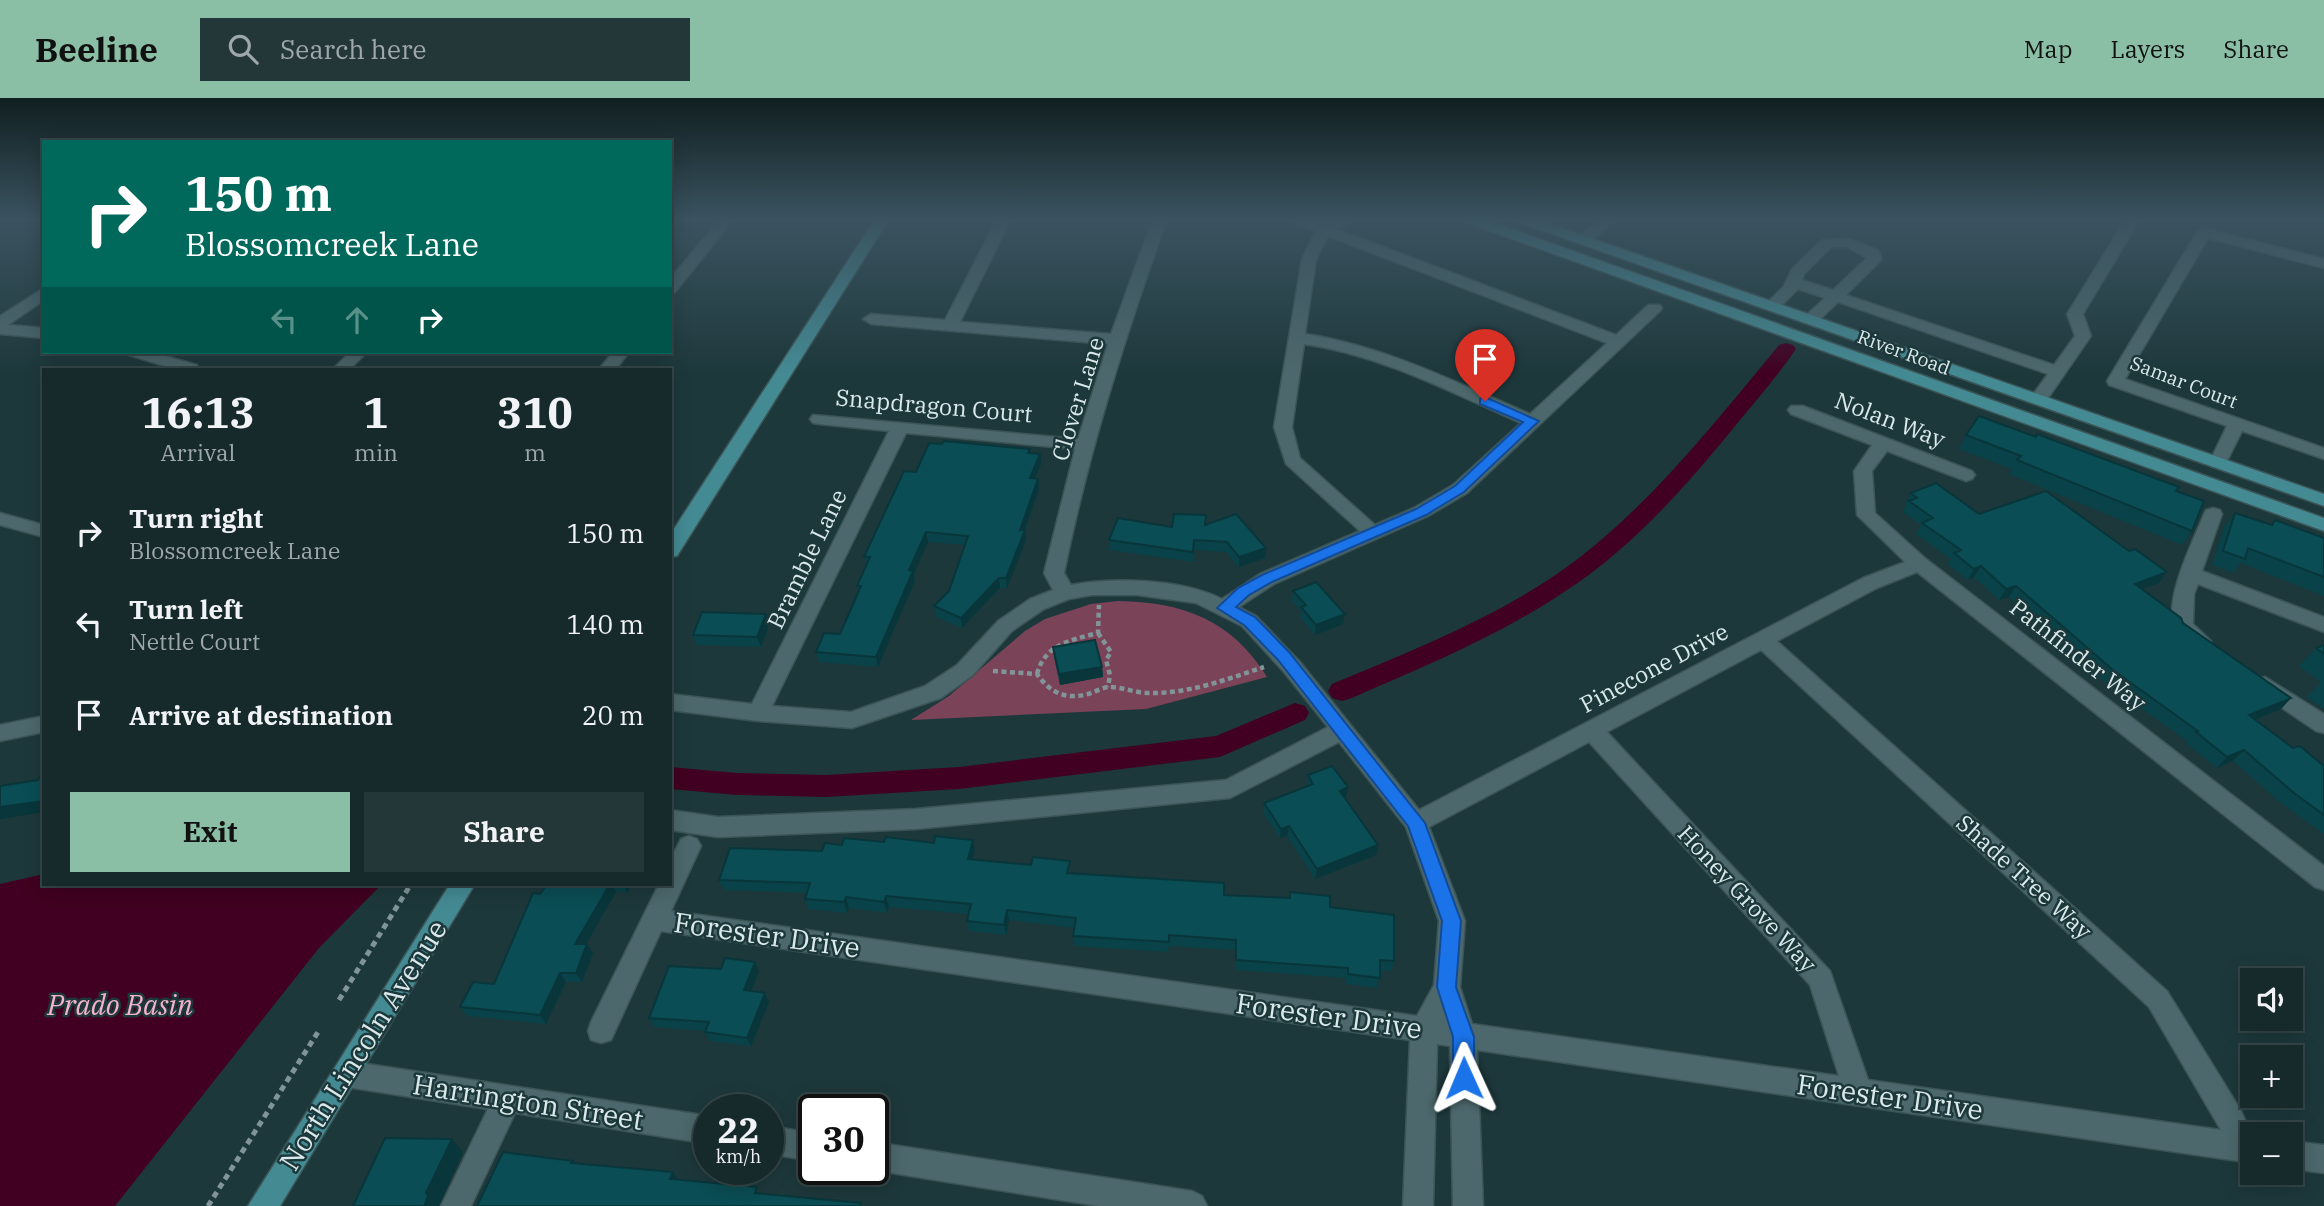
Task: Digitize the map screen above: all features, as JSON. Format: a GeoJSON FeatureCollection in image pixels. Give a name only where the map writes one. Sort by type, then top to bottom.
{"type":"FeatureCollection","features":[{"type":"Feature","properties":{"kind":"main road"},"geometry":{"type":"LineString","coordinates":[[672,548],[849,271]]}},
{"type":"Feature","properties":{"kind":"main road","name":"River Road"},"geometry":{"type":"LineString","coordinates":[[1614,271],[2324,525]]}},
{"type":"Feature","properties":{"kind":"main road","name":"River Road"},"geometry":{"type":"LineString","coordinates":[[1671,271],[2324,500]]}},
{"type":"Feature","properties":{"kind":"main road","name":"North Lincoln Avenue"},"geometry":{"type":"LineString","coordinates":[[262,1206],[347,1074],[462,886]]}},
{"type":"Feature","properties":{"kind":"street"},"geometry":{"type":"LineString","coordinates":[[672,287],[685,271]]}},
{"type":"Feature","properties":{"kind":"street"},"geometry":{"type":"LineString","coordinates":[[950,326],[978,271]]}},
{"type":"Feature","properties":{"kind":"street","name":"Clover Lane"},"geometry":{"type":"LineString","coordinates":[[1065,593],[1054,573],[1065,517],[1142,271]]}},
{"type":"Feature","properties":{"kind":"street"},"geometry":{"type":"LineString","coordinates":[[1307,271],[1283,428],[1292,460],[1373,533]]}},
{"type":"Feature","properties":{"kind":"street"},"geometry":{"type":"LineString","coordinates":[[1441,271],[1617,341]]}},
{"type":"Feature","properties":{"kind":"street"},"geometry":{"type":"LineString","coordinates":[[1772,306],[1791,288],[1798,271]]}},
{"type":"Feature","properties":{"kind":"street"},"geometry":{"type":"LineString","coordinates":[[1810,320],[1863,271]]}},
{"type":"Feature","properties":{"kind":"street"},"geometry":{"type":"LineString","coordinates":[[2038,400],[2083,337],[2075,314],[2101,271]]}},
{"type":"Feature","properties":{"kind":"street","name":"Samar Court"},"geometry":{"type":"LineString","coordinates":[[2181,271],[2115,382],[2324,454]]}},
{"type":"Feature","properties":{"kind":"street"},"geometry":{"type":"LineString","coordinates":[[1793,282],[2058,372]]}},
{"type":"Feature","properties":{"kind":"street"},"geometry":{"type":"LineString","coordinates":[[0,323],[42,294]]}},
{"type":"Feature","properties":{"kind":"street"},"geometry":{"type":"LineString","coordinates":[[1225,608],[1244,592],[1267,579],[1421,512],[1460,489],[1654,308]]}},
{"type":"Feature","properties":{"kind":"street"},"geometry":{"type":"LineString","coordinates":[[871,319],[1119,340]]}},
{"type":"Feature","properties":{"kind":"street"},"geometry":{"type":"LineString","coordinates":[[0,329],[42,333]]}},
{"type":"Feature","properties":{"kind":"street"},"geometry":{"type":"LineString","coordinates":[[1297,338],[1320,340],[1362,350],[1532,421]]}},
{"type":"Feature","properties":{"kind":"street"},"geometry":{"type":"LineString","coordinates":[[142,354],[188,368]]}},
{"type":"Feature","properties":{"kind":"street"},"geometry":{"type":"LineString","coordinates":[[342,368],[357,354]]}},
{"type":"Feature","properties":{"kind":"street"},"geometry":{"type":"LineString","coordinates":[[608,368],[619,354]]}},
{"type":"Feature","properties":{"kind":"street","name":"Nolan Way"},"geometry":{"type":"LineString","coordinates":[[1797,410],[1966,475]]}},
{"type":"Feature","properties":{"kind":"street","name":"Snapdragon Court"},"geometry":{"type":"LineString","coordinates":[[819,419],[1087,445]]}},
{"type":"Feature","properties":{"kind":"street","name":"Samar Court"},"geometry":{"type":"LineString","coordinates":[[2218,463],[2236,425]]}},
{"type":"Feature","properties":{"kind":"street","name":"Bramble Lane"},"geometry":{"type":"LineString","coordinates":[[758,713],[900,427]]}},
{"type":"Feature","properties":{"kind":"street","name":"Pathfinder Way"},"geometry":{"type":"LineString","coordinates":[[1883,443],[1863,471],[1866,515],[1919,564],[2324,880]]}},
{"type":"Feature","properties":{"kind":"street"},"geometry":{"type":"LineString","coordinates":[[2213,514],[2184,594],[2182,628],[2215,650]]}},
{"type":"Feature","properties":{"kind":"street"},"geometry":{"type":"LineString","coordinates":[[0,519],[42,530]]}},
{"type":"Feature","properties":{"kind":"street","name":"Pinecone Drive"},"geometry":{"type":"LineString","coordinates":[[1416,823],[1870,583],[1919,564]]}},
{"type":"Feature","properties":{"kind":"street"},"geometry":{"type":"LineString","coordinates":[[2190,574],[2324,625]]}},
{"type":"Feature","properties":{"kind":"street"},"geometry":{"type":"LineString","coordinates":[[672,702],[758,713],[852,720],[933,692],[965,670],[1005,626],[1037,604],[1065,593],[1092,588],[1137,587],[1200,597],[1249,621],[1283,656],[1416,823],[1452,921],[1447,987],[1463,1037],[1468,1206]]}},
{"type":"Feature","properties":{"kind":"street","name":"Shade Tree Way"},"geometry":{"type":"LineString","coordinates":[[1763,640],[2158,999],[2240,1136]]}},
{"type":"Feature","properties":{"kind":"street"},"geometry":{"type":"LineString","coordinates":[[2248,673],[2324,725]]}},
{"type":"Feature","properties":{"kind":"street"},"geometry":{"type":"LineString","coordinates":[[0,733],[42,724]]}},
{"type":"Feature","properties":{"kind":"street"},"geometry":{"type":"LineString","coordinates":[[672,820],[718,827],[916,819],[1230,789],[1342,730]]}},
{"type":"Feature","properties":{"kind":"street","name":"Honey Grove Way"},"geometry":{"type":"LineString","coordinates":[[1592,730],[1821,979],[1858,1093]]}},
{"type":"Feature","properties":{"kind":"street"},"geometry":{"type":"LineString","coordinates":[[672,881],[689,846]]}},
{"type":"Feature","properties":{"kind":"street"},"geometry":{"type":"LineString","coordinates":[[601,1031],[670,886]]}},
{"type":"Feature","properties":{"kind":"street","name":"Forester Drive"},"geometry":{"type":"LineString","coordinates":[[654,919],[2240,1148]]}},
{"type":"Feature","properties":{"kind":"street"},"geometry":{"type":"LineString","coordinates":[[1418,1206],[1424,1030],[1447,987]]}},
{"type":"Feature","properties":{"kind":"street","name":"Harrington Street"},"geometry":{"type":"LineString","coordinates":[[347,1074],[693,1128]]}},
{"type":"Feature","properties":{"kind":"street"},"geometry":{"type":"LineString","coordinates":[[456,1206],[507,1099]]}},
{"type":"Feature","properties":{"kind":"street"},"geometry":{"type":"LineString","coordinates":[[2303,1156],[2324,1159]]}},
{"type":"Feature","properties":{"kind":"street"},"geometry":{"type":"LineString","coordinates":[[889,1159],[1192,1206]]}},
{"type":"Feature","properties":{"kind":"path"},"geometry":{"type":"LineString","coordinates":[[1100,601],[1098,633],[1111,652],[1106,660],[1110,675],[1108,687]]}},
{"type":"Feature","properties":{"kind":"path"},"geometry":{"type":"LineString","coordinates":[[1037,674],[1041,656],[1048,649],[1074,637],[1098,633]]}},
{"type":"Feature","properties":{"kind":"path"},"geometry":{"type":"LineString","coordinates":[[982,668],[1001,673],[1037,674],[1051,691],[1067,698],[1087,696],[1108,687],[1128,693],[1152,695],[1190,691],[1265,667]]}},
{"type":"Feature","properties":{"kind":"path"},"geometry":{"type":"LineString","coordinates":[[339,1000],[410,886]]}},
{"type":"Feature","properties":{"kind":"path"},"geometry":{"type":"LineString","coordinates":[[208,1206],[318,1032]]}},
{"type":"Feature","properties":{"kind":"shaded area"},"geometry":{"type":"Polygon","coordinates":[[[1118,601],[1164,605],[1204,618],[1238,641],[1267,677],[1146,709],[911,720],[949,696],[1025,631],[1045,619],[1091,604],[1118,601]]]}},
{"type":"Feature","properties":{"kind":"water","name":"Prado Basin"},"geometry":{"type":"Polygon","coordinates":[[[42,874],[42,886],[380,886],[319,948],[115,1206],[0,1206],[0,884],[42,874]]]}},
{"type":"Feature","properties":{"kind":"building"},"geometry":{"type":"Polygon","coordinates":[[[1979,416],[2036,437],[2037,434],[2179,487],[2176,491],[2204,501],[2192,531],[2017,460],[2021,456],[1966,435],[1979,416]]]}},
{"type":"Feature","properties":{"kind":"building"},"geometry":{"type":"Polygon","coordinates":[[[944,441],[1030,449],[1028,453],[1040,454],[1030,478],[1038,479],[1020,530],[1025,530],[1006,578],[999,578],[961,618],[934,606],[949,591],[968,536],[926,532],[909,570],[913,571],[876,657],[816,652],[824,633],[840,634],[861,586],[857,586],[870,557],[864,557],[904,471],[916,472],[929,443],[942,444],[944,441]]]}},
{"type":"Feature","properties":{"kind":"building"},"geometry":{"type":"Polygon","coordinates":[[[1936,483],[1979,514],[2046,491],[2129,551],[2135,549],[2167,572],[2135,584],[2181,618],[2183,623],[2291,698],[2249,715],[2293,748],[2300,746],[2324,766],[2324,815],[2244,750],[2227,757],[2196,732],[2198,731],[2113,670],[2016,586],[2006,589],[1981,566],[1974,569],[1954,553],[1961,550],[1922,523],[1933,518],[1909,501],[1917,498],[1911,493],[1936,483]]]}},
{"type":"Feature","properties":{"kind":"building"},"geometry":{"type":"Polygon","coordinates":[[[2235,513],[2272,525],[2275,520],[2324,538],[2324,577],[2248,548],[2245,559],[2223,551],[2235,513]]]}},
{"type":"Feature","properties":{"kind":"building"},"geometry":{"type":"Polygon","coordinates":[[[1174,514],[1206,515],[1205,525],[1236,514],[1266,548],[1239,557],[1227,542],[1194,540],[1193,552],[1109,540],[1118,518],[1172,527],[1174,514]]]}},
{"type":"Feature","properties":{"kind":"building"},"geometry":{"type":"Polygon","coordinates":[[[1316,582],[1345,614],[1316,625],[1301,607],[1306,605],[1293,591],[1316,582]]]}},
{"type":"Feature","properties":{"kind":"building"},"geometry":{"type":"Polygon","coordinates":[[[702,612],[766,614],[757,637],[693,635],[702,612]]]}},
{"type":"Feature","properties":{"kind":"building"},"geometry":{"type":"Polygon","coordinates":[[[1095,640],[1102,667],[1059,674],[1053,647],[1095,640]]]}},
{"type":"Feature","properties":{"kind":"building"},"geometry":{"type":"Polygon","coordinates":[[[2324,645],[2324,654],[2316,648],[2324,645]]]}},
{"type":"Feature","properties":{"kind":"building"},"geometry":{"type":"Polygon","coordinates":[[[1332,766],[1348,787],[1340,791],[1378,845],[1317,869],[1289,826],[1281,829],[1264,803],[1313,784],[1308,775],[1332,766]]]}},
{"type":"Feature","properties":{"kind":"building"},"geometry":{"type":"Polygon","coordinates":[[[42,773],[42,801],[0,807],[0,786],[38,780],[42,773]]]}},
{"type":"Feature","properties":{"kind":"building"},"geometry":{"type":"Polygon","coordinates":[[[935,836],[973,840],[968,859],[1031,865],[1033,857],[1070,861],[1067,873],[1224,883],[1224,895],[1290,898],[1290,892],[1330,896],[1330,907],[1394,915],[1394,961],[1380,960],[1380,978],[1348,974],[1348,968],[1236,960],[1236,940],[1169,935],[1169,942],[1073,936],[1076,918],[1007,910],[1004,925],[967,921],[971,904],[886,896],[884,902],[846,897],[844,902],[805,899],[810,883],[719,880],[730,848],[822,851],[825,843],[842,845],[844,838],[884,842],[886,837],[934,843],[935,836]]]}},
{"type":"Feature","properties":{"kind":"building"},"geometry":{"type":"Polygon","coordinates":[[[546,886],[609,886],[575,944],[587,944],[576,973],[560,973],[540,1015],[460,1007],[473,982],[494,984],[533,893],[540,894],[546,886]]]}},
{"type":"Feature","properties":{"kind":"building"},"geometry":{"type":"Polygon","coordinates":[[[725,958],[755,962],[744,990],[765,993],[747,1038],[705,1032],[709,1022],[649,1018],[669,966],[721,969],[725,958]]]}},
{"type":"Feature","properties":{"kind":"building"},"geometry":{"type":"Polygon","coordinates":[[[385,1138],[452,1139],[426,1193],[428,1196],[424,1206],[353,1206],[385,1138]]]}},
{"type":"Feature","properties":{"kind":"building"},"geometry":{"type":"Polygon","coordinates":[[[503,1152],[573,1161],[571,1163],[673,1172],[670,1179],[693,1181],[693,1185],[757,1187],[755,1193],[861,1203],[860,1206],[477,1206],[503,1152]]]}},
{"type":"Feature","properties":{"kind":"waterway"},"geometry":{"type":"LineString","coordinates":[[1342,691],[1450,644],[1521,608],[1586,565],[1662,495],[1705,448],[1786,349]]}},
{"type":"Feature","properties":{"kind":"waterway"},"geometry":{"type":"LineString","coordinates":[[672,778],[737,784],[826,786],[959,778],[1220,746],[1295,713]]}},
{"type":"Feature","properties":{"kind":"route"},"geometry":{"type":"LineString","coordinates":[[1464,1078],[1463,1037],[1447,987],[1452,921],[1416,823],[1283,656],[1249,621],[1225,608],[1244,592],[1267,579],[1421,512],[1460,489],[1532,421],[1485,401]]}}]}
